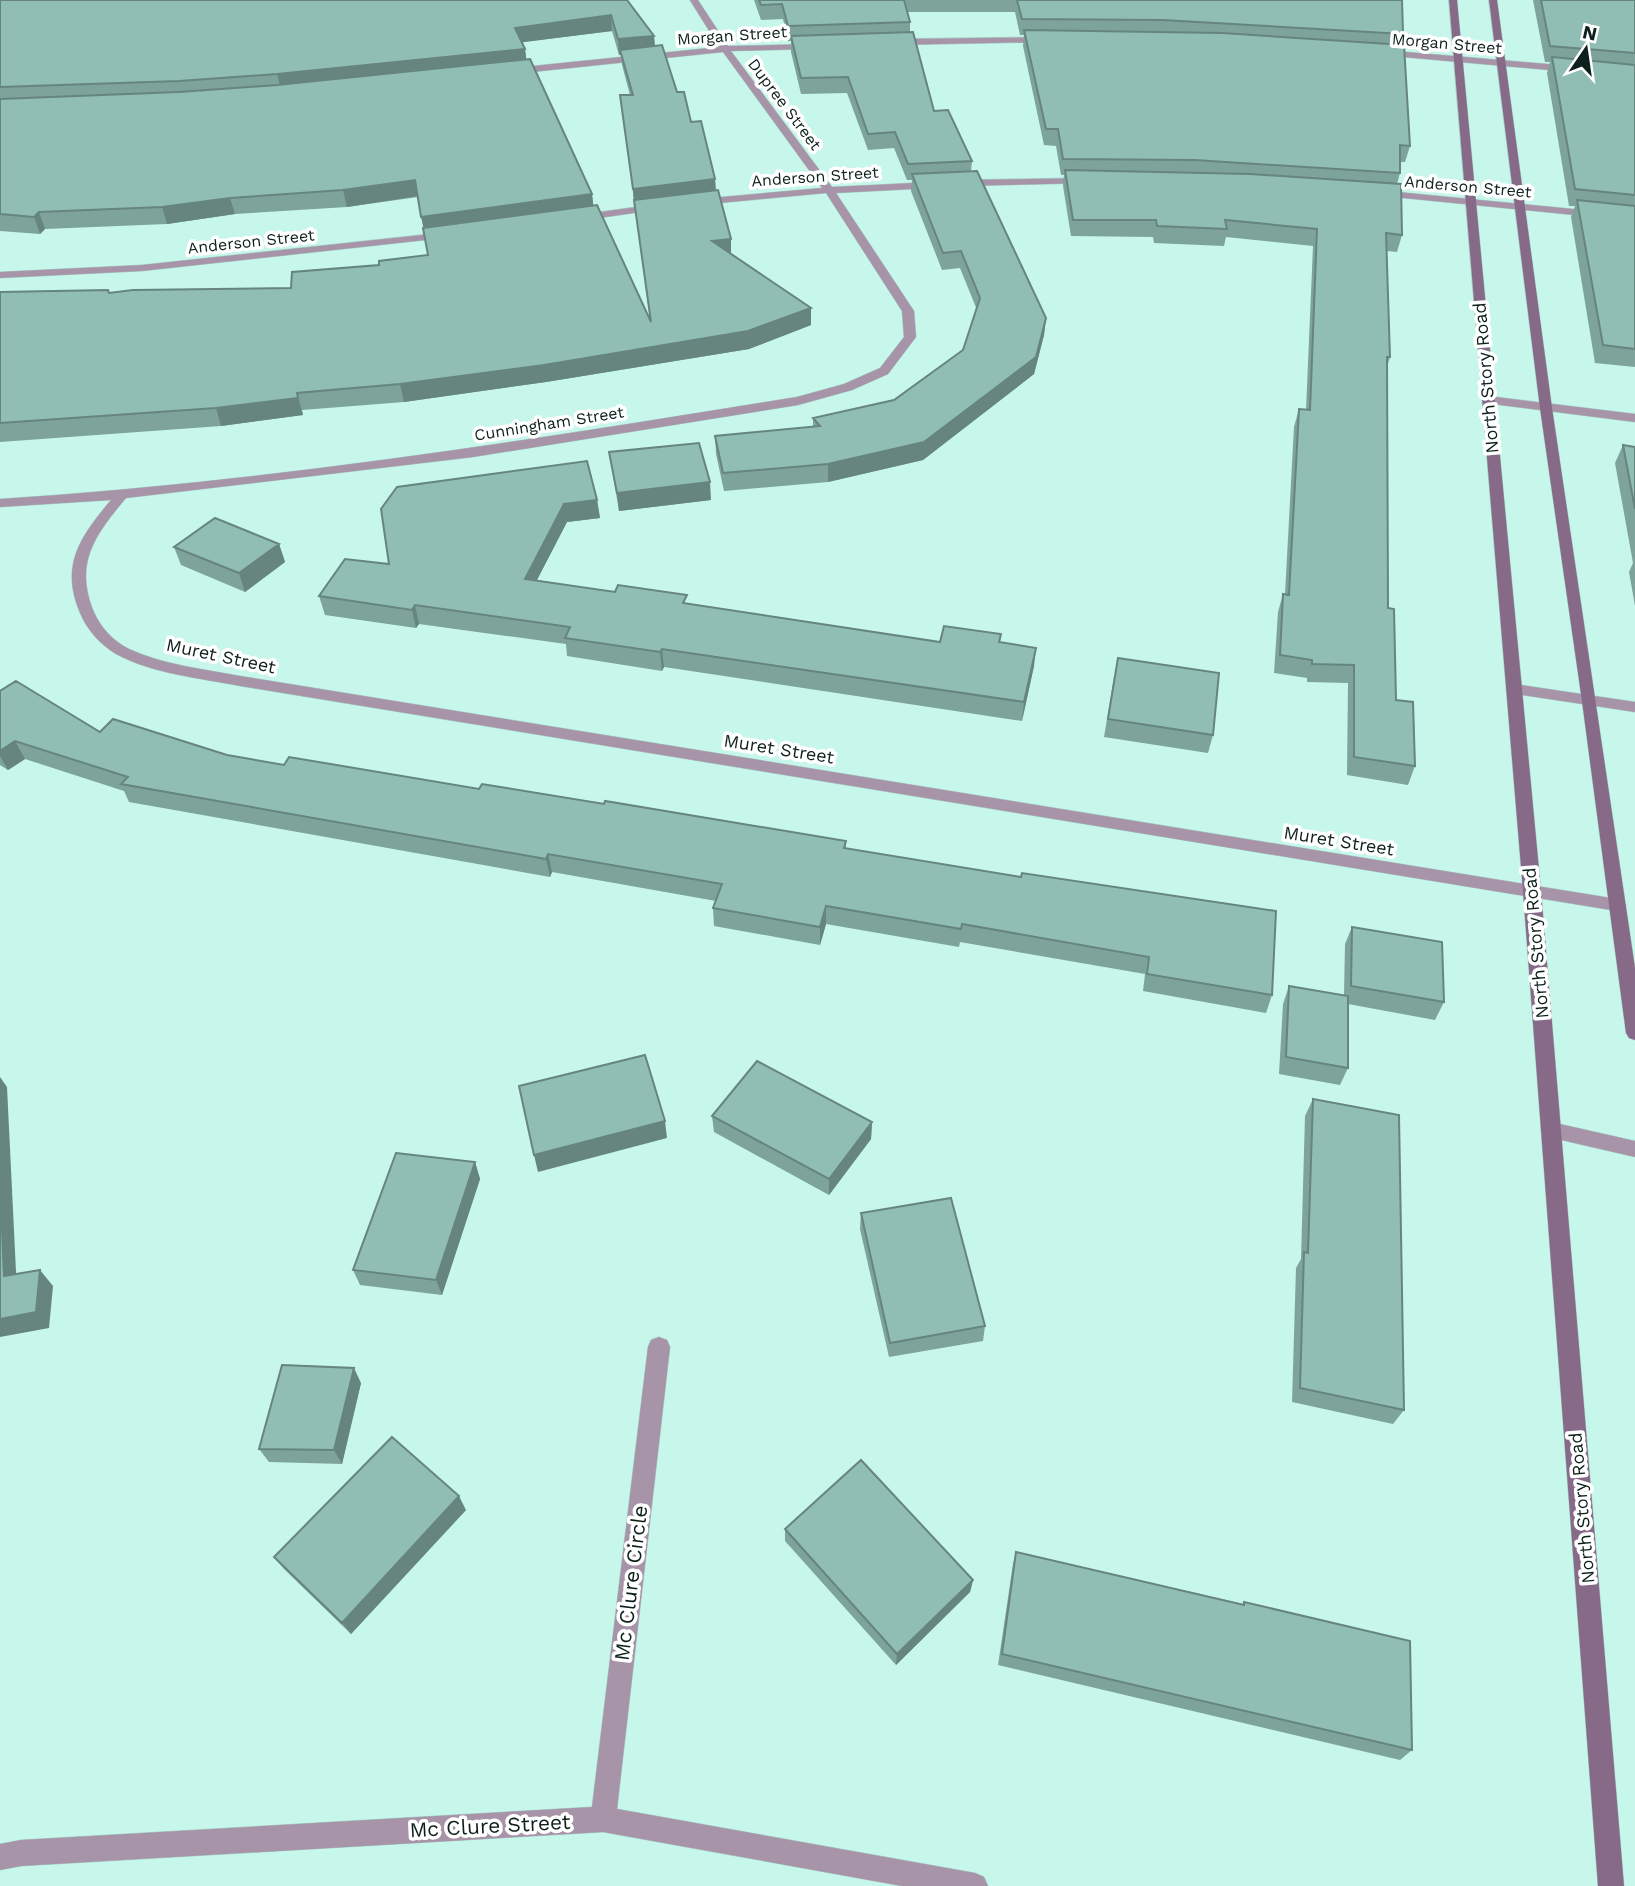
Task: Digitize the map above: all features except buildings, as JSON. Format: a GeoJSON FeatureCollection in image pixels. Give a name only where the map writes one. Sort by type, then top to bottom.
{"type":"FeatureCollection","features":[{"type":"Feature","properties":{"kind":"main road","name":"North Story Road"},"geometry":{"type":"LineString","coordinates":[[1453,0],[1532,891],[1611,1886]]}},
{"type":"Feature","properties":{"kind":"main road"},"geometry":{"type":"LineString","coordinates":[[1493,0],[1499,63],[1546,408],[1590,701],[1635,1033]]}},
{"type":"Feature","properties":{"kind":"street","name":"Dupree Street"},"geometry":{"type":"LineString","coordinates":[[694,0],[725,49],[829,190]]}},
{"type":"Feature","properties":{"kind":"street"},"geometry":{"type":"LineString","coordinates":[[877,43],[1056,39]]}},
{"type":"Feature","properties":{"kind":"street","name":"Morgan Street"},"geometry":{"type":"LineString","coordinates":[[503,72],[725,49],[822,45]]}},
{"type":"Feature","properties":{"kind":"street","name":"Morgan Street"},"geometry":{"type":"LineString","coordinates":[[1366,52],[1584,71]]}},
{"type":"Feature","properties":{"kind":"street"},"geometry":{"type":"LineString","coordinates":[[954,184],[1099,181]]}},
{"type":"Feature","properties":{"kind":"street","name":"Anderson Street"},"geometry":{"type":"LineString","coordinates":[[681,204],[829,190],[940,184]]}},
{"type":"Feature","properties":{"kind":"street","name":"Cunningham Street"},"geometry":{"type":"LineString","coordinates":[[0,503],[122,495],[473,453],[798,401],[848,387],[884,371],[911,337],[908,311],[829,190]]}},
{"type":"Feature","properties":{"kind":"street","name":"Anderson Street"},"geometry":{"type":"LineString","coordinates":[[1359,191],[1635,218]]}},
{"type":"Feature","properties":{"kind":"street"},"geometry":{"type":"LineString","coordinates":[[561,220],[667,206]]}},
{"type":"Feature","properties":{"kind":"street","name":"Anderson Street"},"geometry":{"type":"LineString","coordinates":[[0,275],[156,267],[387,244],[467,233]]}},
{"type":"Feature","properties":{"kind":"street"},"geometry":{"type":"LineString","coordinates":[[1488,400],[1635,418]]}},
{"type":"Feature","properties":{"kind":"street","name":"Muret Street"},"geometry":{"type":"LineString","coordinates":[[122,495],[90,533],[77,565],[79,596],[96,630],[123,651],[165,665],[240,681],[1618,905]]}},
{"type":"Feature","properties":{"kind":"street"},"geometry":{"type":"LineString","coordinates":[[1514,689],[1635,707]]}},
{"type":"Feature","properties":{"kind":"street"},"geometry":{"type":"LineString","coordinates":[[1551,1130],[1635,1149]]}},
{"type":"Feature","properties":{"kind":"street","name":"Mc Clure Circle"},"geometry":{"type":"LineString","coordinates":[[603,1819],[659,1347]]}},
{"type":"Feature","properties":{"kind":"street","name":"Mc Clure Street"},"geometry":{"type":"LineString","coordinates":[[0,1857],[49,1851],[603,1819],[975,1886]]}}]}
